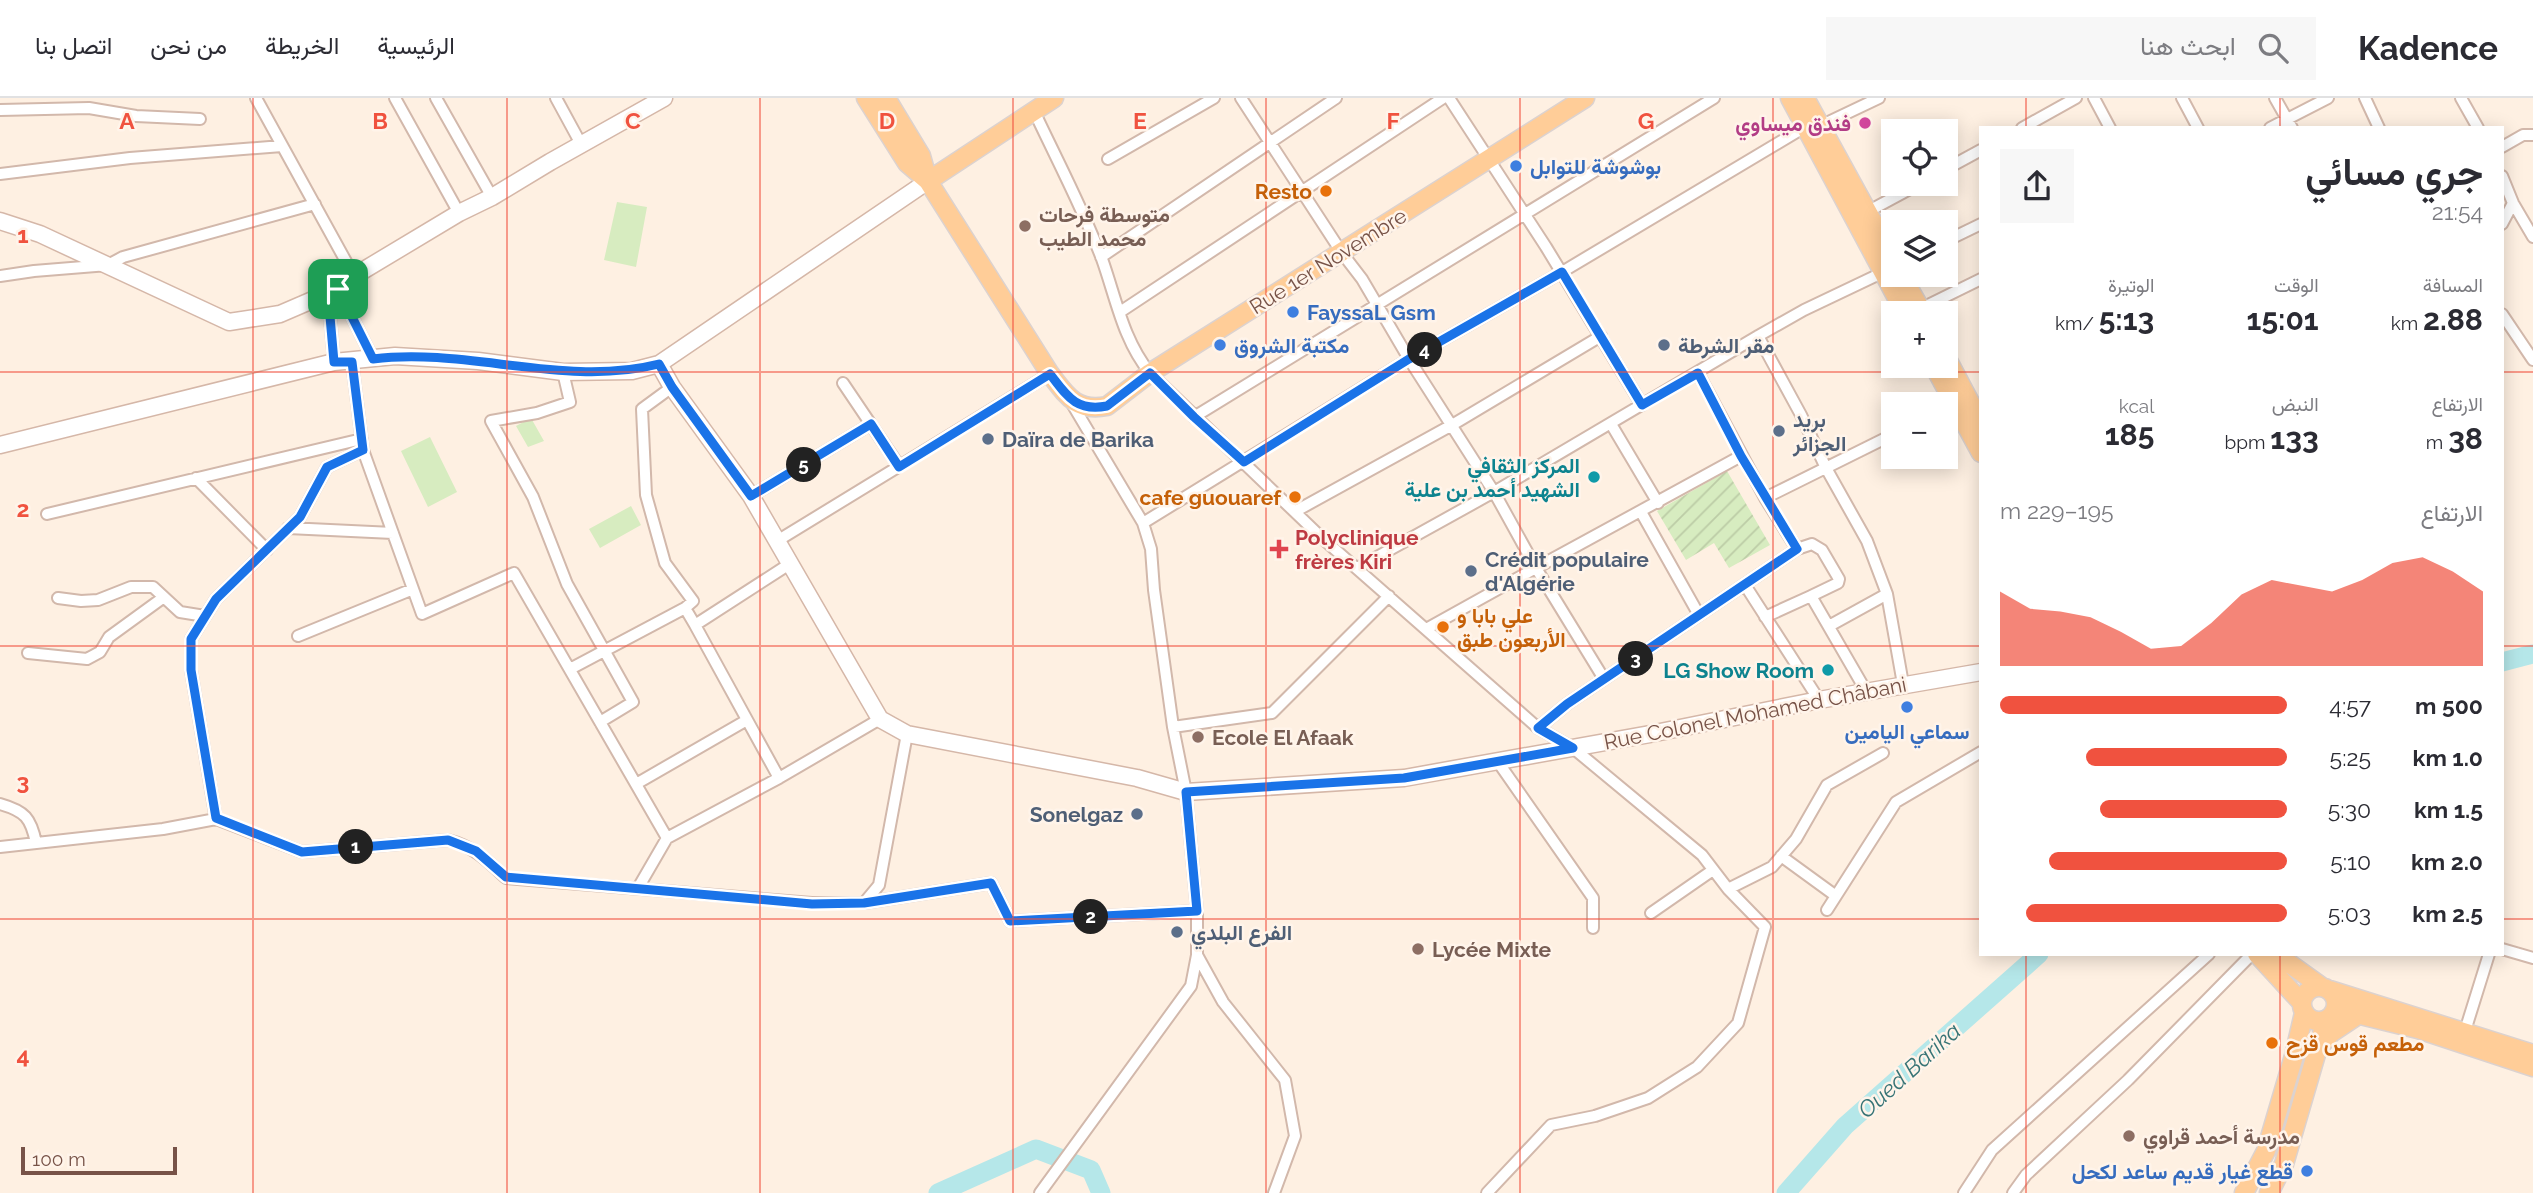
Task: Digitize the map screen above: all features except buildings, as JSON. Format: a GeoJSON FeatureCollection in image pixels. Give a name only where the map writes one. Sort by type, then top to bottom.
{"type":"FeatureCollection","features":[{"type":"Feature","properties":{"kind":"main road"},"geometry":{"type":"LineString","coordinates":[[3,223],[40,234],[229,322],[280,314],[333,292],[354,276],[459,213],[492,197],[664,98]]}},
{"type":"Feature","properties":{"kind":"main road"},"geometry":{"type":"LineString","coordinates":[[866,98],[907,163],[928,181]]}},
{"type":"Feature","properties":{"kind":"main road"},"geometry":{"type":"LineString","coordinates":[[886,98],[921,156],[928,181],[1050,374],[1070,400]]}},
{"type":"Feature","properties":{"kind":"main road"},"geometry":{"type":"LineString","coordinates":[[0,445],[334,362],[396,356],[478,361],[563,372],[632,371],[659,364],[1054,98]]}},
{"type":"Feature","properties":{"kind":"main road","name":"Rue 1er Novembre"},"geometry":{"type":"LineString","coordinates":[[1070,400],[1085,407],[1107,406],[1150,373],[1585,98]]}},
{"type":"Feature","properties":{"kind":"main road"},"geometry":{"type":"LineString","coordinates":[[1790,98],[1813,127],[1867,212],[1881,245]]}},
{"type":"Feature","properties":{"kind":"main road"},"geometry":{"type":"LineString","coordinates":[[1805,98],[1813,127],[1881,251]]}},
{"type":"Feature","properties":{"kind":"main road"},"geometry":{"type":"LineString","coordinates":[[659,364],[672,387],[751,496],[880,719]]}},
{"type":"Feature","properties":{"kind":"main road"},"geometry":{"type":"LineString","coordinates":[[1958,404],[1979,421]]}},
{"type":"Feature","properties":{"kind":"main road"},"geometry":{"type":"LineString","coordinates":[[1958,406],[1979,449]]}},
{"type":"Feature","properties":{"kind":"main road","name":"Rue Colonel Mohamed Châbani"},"geometry":{"type":"LineString","coordinates":[[880,719],[907,734],[1137,778],[1186,792],[1404,778],[1979,671]]}},
{"type":"Feature","properties":{"kind":"main road"},"geometry":{"type":"LineString","coordinates":[[2257,956],[2311,1020],[2331,1014],[2361,1013],[2533,1067]]}},
{"type":"Feature","properties":{"kind":"main road"},"geometry":{"type":"LineString","coordinates":[[2269,1193],[2284,1164],[2335,996],[2279,956]]}},
{"type":"Feature","properties":{"kind":"main road"},"geometry":{"type":"LineString","coordinates":[[2244,1193],[2266,1151],[2294,1056],[2303,997],[2311,989],[2326,988],[2533,1054]]}},
{"type":"Feature","properties":{"kind":"main road"},"geometry":{"type":"LineString","coordinates":[[2318,1049],[2331,1033],[2361,1013]]}},
{"type":"Feature","properties":{"kind":"street"},"geometry":{"type":"LineString","coordinates":[[256,98],[354,276]]}},
{"type":"Feature","properties":{"kind":"street"},"geometry":{"type":"LineString","coordinates":[[395,98],[459,213]]}},
{"type":"Feature","properties":{"kind":"street"},"geometry":{"type":"LineString","coordinates":[[436,98],[492,197]]}},
{"type":"Feature","properties":{"kind":"street"},"geometry":{"type":"LineString","coordinates":[[556,98],[581,144]]}},
{"type":"Feature","properties":{"kind":"street"},"geometry":{"type":"LineString","coordinates":[[1108,159],[1214,98]]}},
{"type":"Feature","properties":{"kind":"street"},"geometry":{"type":"LineString","coordinates":[[1101,257],[1336,98]]}},
{"type":"Feature","properties":{"kind":"street"},"geometry":{"type":"LineString","coordinates":[[1120,312],[1443,98]]}},
{"type":"Feature","properties":{"kind":"street"},"geometry":{"type":"LineString","coordinates":[[1449,98],[1562,272],[1642,405]]}},
{"type":"Feature","properties":{"kind":"street"},"geometry":{"type":"LineString","coordinates":[[1194,417],[1714,98]]}},
{"type":"Feature","properties":{"kind":"street"},"geometry":{"type":"LineString","coordinates":[[1143,523],[1409,359],[1813,127],[1879,98]]}},
{"type":"Feature","properties":{"kind":"street"},"geometry":{"type":"LineString","coordinates":[[2050,98],[2056,109]]}},
{"type":"Feature","properties":{"kind":"street"},"geometry":{"type":"LineString","coordinates":[[2026,126],[2076,98]]}},
{"type":"Feature","properties":{"kind":"street"},"geometry":{"type":"LineString","coordinates":[[2094,98],[2109,126]]}},
{"type":"Feature","properties":{"kind":"street"},"geometry":{"type":"LineString","coordinates":[[2182,98],[2197,126]]}},
{"type":"Feature","properties":{"kind":"street"},"geometry":{"type":"LineString","coordinates":[[2275,98],[2290,123],[2328,98]]}},
{"type":"Feature","properties":{"kind":"street"},"geometry":{"type":"LineString","coordinates":[[2365,98],[2378,126]]}},
{"type":"Feature","properties":{"kind":"street"},"geometry":{"type":"LineString","coordinates":[[2461,98],[2477,126]]}},
{"type":"Feature","properties":{"kind":"street"},"geometry":{"type":"LineString","coordinates":[[1246,100],[1301,191],[1362,279],[1409,359],[1494,492],[1536,568],[1604,679]]}},
{"type":"Feature","properties":{"kind":"street"},"geometry":{"type":"LineString","coordinates":[[0,110],[89,108],[136,117],[200,119]]}},
{"type":"Feature","properties":{"kind":"street"},"geometry":{"type":"LineString","coordinates":[[1034,111],[1101,257],[1130,342],[1150,373],[1322,538],[1538,728],[1573,748],[1702,855],[1728,889],[1765,927],[1738,1023],[1698,1066],[1648,1098],[1595,1116],[1551,1125],[1487,1193]]}},
{"type":"Feature","properties":{"kind":"street"},"geometry":{"type":"LineString","coordinates":[[2504,146],[2522,135],[2533,135]]}},
{"type":"Feature","properties":{"kind":"street"},"geometry":{"type":"LineString","coordinates":[[0,174],[130,158],[282,146]]}},
{"type":"Feature","properties":{"kind":"street"},"geometry":{"type":"LineString","coordinates":[[1958,162],[1979,151]]}},
{"type":"Feature","properties":{"kind":"street"},"geometry":{"type":"LineString","coordinates":[[2504,181],[2513,203],[2533,237]]}},
{"type":"Feature","properties":{"kind":"street"},"geometry":{"type":"LineString","coordinates":[[1867,212],[1897,196]]}},
{"type":"Feature","properties":{"kind":"street"},"geometry":{"type":"LineString","coordinates":[[2504,220],[2513,203]]}},
{"type":"Feature","properties":{"kind":"street"},"geometry":{"type":"LineString","coordinates":[[0,276],[108,265],[123,257],[315,204]]}},
{"type":"Feature","properties":{"kind":"street"},"geometry":{"type":"LineString","coordinates":[[1958,235],[1979,225]]}},
{"type":"Feature","properties":{"kind":"street"},"geometry":{"type":"LineString","coordinates":[[1357,568],[1494,492],[1758,336],[1881,272]]}},
{"type":"Feature","properties":{"kind":"street"},"geometry":{"type":"LineString","coordinates":[[1938,301],[1979,280]]}},
{"type":"Feature","properties":{"kind":"street"},"geometry":{"type":"LineString","coordinates":[[333,292],[373,359]]}},
{"type":"Feature","properties":{"kind":"street"},"geometry":{"type":"LineString","coordinates":[[333,292],[334,362]]}},
{"type":"Feature","properties":{"kind":"street"},"geometry":{"type":"LineString","coordinates":[[2504,317],[2533,360]]}},
{"type":"Feature","properties":{"kind":"street"},"geometry":{"type":"LineString","coordinates":[[1758,336],[1867,541],[1887,594],[1903,684]]}},
{"type":"Feature","properties":{"kind":"street"},"geometry":{"type":"LineString","coordinates":[[1296,511],[1452,425],[1601,337]]}},
{"type":"Feature","properties":{"kind":"street"},"geometry":{"type":"LineString","coordinates":[[352,362],[362,444],[422,614],[514,573],[667,838]]}},
{"type":"Feature","properties":{"kind":"street"},"geometry":{"type":"LineString","coordinates":[[563,372],[570,402],[537,413],[491,421],[533,497],[567,584],[633,702],[600,722]]}},
{"type":"Feature","properties":{"kind":"street"},"geometry":{"type":"LineString","coordinates":[[1698,373],[1741,456],[1797,549]]}},
{"type":"Feature","properties":{"kind":"street"},"geometry":{"type":"LineString","coordinates":[[777,541],[1050,374]]}},
{"type":"Feature","properties":{"kind":"street"},"geometry":{"type":"LineString","coordinates":[[843,383],[899,467]]}},
{"type":"Feature","properties":{"kind":"street"},"geometry":{"type":"LineString","coordinates":[[570,669],[685,608],[693,601],[666,563],[646,495],[642,409],[672,387]]}},
{"type":"Feature","properties":{"kind":"street"},"geometry":{"type":"LineString","coordinates":[[1040,1193],[1191,986],[1197,955],[1197,911],[1186,792],[1173,727],[1154,590],[1151,548],[1143,523],[1070,400]]}},
{"type":"Feature","properties":{"kind":"street"},"geometry":{"type":"LineString","coordinates":[[751,496],[871,424]]}},
{"type":"Feature","properties":{"kind":"street"},"geometry":{"type":"LineString","coordinates":[[1611,424],[1658,503]]}},
{"type":"Feature","properties":{"kind":"street"},"geometry":{"type":"LineString","coordinates":[[1765,498],[1881,440]]}},
{"type":"Feature","properties":{"kind":"street"},"geometry":{"type":"LineString","coordinates":[[47,514],[196,478],[362,444]]}},
{"type":"Feature","properties":{"kind":"street"},"geometry":{"type":"LineString","coordinates":[[216,818],[191,670],[191,639],[216,599],[300,517],[327,467],[362,444]]}},
{"type":"Feature","properties":{"kind":"street"},"geometry":{"type":"LineString","coordinates":[[1426,629],[1741,456]]}},
{"type":"Feature","properties":{"kind":"street"},"geometry":{"type":"LineString","coordinates":[[196,478],[267,550]]}},
{"type":"Feature","properties":{"kind":"street"},"geometry":{"type":"LineString","coordinates":[[1641,512],[1699,615]]}},
{"type":"Feature","properties":{"kind":"street"},"geometry":{"type":"LineString","coordinates":[[288,528],[393,533]]}},
{"type":"Feature","properties":{"kind":"street"},"geometry":{"type":"LineString","coordinates":[[1538,728],[1604,679],[1797,549],[1812,544],[1818,547],[1839,579],[1838,583],[1765,617]]}},
{"type":"Feature","properties":{"kind":"street"},"geometry":{"type":"LineString","coordinates":[[695,625],[791,563]]}},
{"type":"Feature","properties":{"kind":"street"},"geometry":{"type":"LineString","coordinates":[[1745,585],[1819,699]]}},
{"type":"Feature","properties":{"kind":"street"},"geometry":{"type":"LineString","coordinates":[[58,598],[98,600],[131,587],[153,587],[180,612],[205,616]]}},
{"type":"Feature","properties":{"kind":"street"},"geometry":{"type":"LineString","coordinates":[[298,636],[413,589]]}},
{"type":"Feature","properties":{"kind":"street"},"geometry":{"type":"LineString","coordinates":[[1829,626],[1887,594]]}},
{"type":"Feature","properties":{"kind":"street"},"geometry":{"type":"LineString","coordinates":[[1811,596],[1866,691]]}},
{"type":"Feature","properties":{"kind":"street"},"geometry":{"type":"LineString","coordinates":[[28,653],[87,659],[100,652],[109,637],[164,597]]}},
{"type":"Feature","properties":{"kind":"street"},"geometry":{"type":"LineString","coordinates":[[1173,727],[1272,713],[1389,597]]}},
{"type":"Feature","properties":{"kind":"street"},"geometry":{"type":"LineString","coordinates":[[685,608],[779,778]]}},
{"type":"Feature","properties":{"kind":"street"},"geometry":{"type":"LineString","coordinates":[[638,888],[667,838],[779,778],[880,719]]}},
{"type":"Feature","properties":{"kind":"street"},"geometry":{"type":"LineString","coordinates":[[636,784],[747,720]]}},
{"type":"Feature","properties":{"kind":"street"},"geometry":{"type":"LineString","coordinates":[[864,903],[878,886],[907,734]]}},
{"type":"Feature","properties":{"kind":"street"},"geometry":{"type":"LineString","coordinates":[[1728,889],[1772,867],[1796,839],[1827,785],[1883,753]]}},
{"type":"Feature","properties":{"kind":"street"},"geometry":{"type":"LineString","coordinates":[[1828,910],[1896,802],[1979,753]]}},
{"type":"Feature","properties":{"kind":"street"},"geometry":{"type":"LineString","coordinates":[[1498,762],[1593,898],[1593,928]]}},
{"type":"Feature","properties":{"kind":"street"},"geometry":{"type":"LineString","coordinates":[[0,804],[18,809],[29,819],[36,843]]}},
{"type":"Feature","properties":{"kind":"street"},"geometry":{"type":"LineString","coordinates":[[0,847],[163,829],[216,818],[302,852],[448,840],[476,851],[506,877],[812,904],[864,903],[991,883],[1010,921],[1197,911]]}},
{"type":"Feature","properties":{"kind":"street"},"geometry":{"type":"LineString","coordinates":[[1781,856],[1836,896]]}},
{"type":"Feature","properties":{"kind":"street"},"geometry":{"type":"LineString","coordinates":[[1651,913],[1713,870]]}},
{"type":"Feature","properties":{"kind":"street"},"geometry":{"type":"LineString","coordinates":[[2504,950],[2533,958]]}},
{"type":"Feature","properties":{"kind":"street"},"geometry":{"type":"LineString","coordinates":[[1197,955],[1223,1002],[1285,1080],[1296,1136],[1274,1193]]}},
{"type":"Feature","properties":{"kind":"street"},"geometry":{"type":"LineString","coordinates":[[1964,1193],[1992,1150],[2206,956]]}},
{"type":"Feature","properties":{"kind":"street"},"geometry":{"type":"LineString","coordinates":[[2013,1193],[2026,1175],[2128,1080],[2253,956]]}},
{"type":"Feature","properties":{"kind":"street"},"geometry":{"type":"LineString","coordinates":[[2465,1031],[2488,956]]}},
{"type":"Feature","properties":{"kind":"green space"},"geometry":{"type":"Polygon","coordinates":[[[617,202],[647,207],[636,267],[604,260],[617,202]]]}},
{"type":"Feature","properties":{"kind":"green space"},"geometry":{"type":"Polygon","coordinates":[[[531,418],[544,441],[528,447],[516,426],[531,418]]]}},
{"type":"Feature","properties":{"kind":"green space"},"geometry":{"type":"Polygon","coordinates":[[[430,437],[457,492],[428,507],[401,451],[430,437]]]}},
{"type":"Feature","properties":{"kind":"green space"},"geometry":{"type":"Polygon","coordinates":[[[1727,471],[1770,545],[1729,568],[1714,543],[1686,560],[1657,511],[1727,471]]]}},
{"type":"Feature","properties":{"kind":"green space"},"geometry":{"type":"Polygon","coordinates":[[[631,506],[641,525],[600,548],[589,529],[631,506]]]}},
{"type":"Feature","properties":{"kind":"waterway","name":"Oued Barika"},"geometry":{"type":"LineString","coordinates":[[2504,661],[2533,654]]}},
{"type":"Feature","properties":{"kind":"waterway","name":"Oued Barika"},"geometry":{"type":"LineString","coordinates":[[1786,1193],[1845,1126],[2037,956]]}},
{"type":"Feature","properties":{"kind":"waterway","name":"Oued Barika"},"geometry":{"type":"LineString","coordinates":[[938,1193],[1036,1149],[1091,1170],[1101,1193]]}},
{"type":"Feature","properties":{"kind":"place","name":"فندق ميساوي"},"geometry":{"type":"Point","coordinates":[1865,123]}},
{"type":"Feature","properties":{"kind":"place","name":"بوشوشة للتوابل"},"geometry":{"type":"Point","coordinates":[1516,166]}},
{"type":"Feature","properties":{"kind":"place","name":"Resto"},"geometry":{"type":"Point","coordinates":[1326,191]}},
{"type":"Feature","properties":{"kind":"place","name":"متوسطة فرحات محمد الطيب"},"geometry":{"type":"Point","coordinates":[1025,226]}},
{"type":"Feature","properties":{"kind":"place","name":"FayssaL Gsm"},"geometry":{"type":"Point","coordinates":[1293,312]}},
{"type":"Feature","properties":{"kind":"place","name":"مكتبة الشروق"},"geometry":{"type":"Point","coordinates":[1220,345]}},
{"type":"Feature","properties":{"kind":"place","name":"مقر الشرطة"},"geometry":{"type":"Point","coordinates":[1664,345]}},
{"type":"Feature","properties":{"kind":"place","name":"بريد الجزائر"},"geometry":{"type":"Point","coordinates":[1779,431]}},
{"type":"Feature","properties":{"kind":"place","name":"Daïra de Barika"},"geometry":{"type":"Point","coordinates":[988,439]}},
{"type":"Feature","properties":{"kind":"place","name":"المركز الثقافي الشهيد أحمد بن علية"},"geometry":{"type":"Point","coordinates":[1594,477]}},
{"type":"Feature","properties":{"kind":"place","name":"cafe guouaref"},"geometry":{"type":"Point","coordinates":[1295,497]}},
{"type":"Feature","properties":{"kind":"place","name":"Polyclinique frères Kiri"},"geometry":{"type":"Point","coordinates":[1279,549]}},
{"type":"Feature","properties":{"kind":"place","name":"Crédit populaire d'Algérie"},"geometry":{"type":"Point","coordinates":[1471,571]}},
{"type":"Feature","properties":{"kind":"place","name":"علي بابا و الأربعون طبق"},"geometry":{"type":"Point","coordinates":[1443,627]}},
{"type":"Feature","properties":{"kind":"place","name":"LG Show Room"},"geometry":{"type":"Point","coordinates":[1828,670]}},
{"type":"Feature","properties":{"kind":"place","name":"سماعي اليامين"},"geometry":{"type":"Point","coordinates":[1907,707]}},
{"type":"Feature","properties":{"kind":"place","name":"Ecole El Afaak"},"geometry":{"type":"Point","coordinates":[1198,737]}},
{"type":"Feature","properties":{"kind":"place","name":"Sonelgaz"},"geometry":{"type":"Point","coordinates":[1137,814]}},
{"type":"Feature","properties":{"kind":"place","name":"الفرع البلدي"},"geometry":{"type":"Point","coordinates":[1177,932]}},
{"type":"Feature","properties":{"kind":"place","name":"Lycée Mixte"},"geometry":{"type":"Point","coordinates":[1418,949]}},
{"type":"Feature","properties":{"kind":"place","name":"مطعم قوس قزح"},"geometry":{"type":"Point","coordinates":[2272,1043]}},
{"type":"Feature","properties":{"kind":"place","name":"مدرسة أحمد قراوي"},"geometry":{"type":"Point","coordinates":[2129,1136]}},
{"type":"Feature","properties":{"kind":"place","name":"قطع غيار قديم ساعد لكحل"},"geometry":{"type":"Point","coordinates":[2307,1171]}},
{"type":"Feature","properties":{"kind":"route"},"geometry":{"type":"LineString","coordinates":[[1562,272],[1642,405],[1698,373],[1741,456],[1797,549],[1567,704],[1538,728],[1573,748],[1404,778],[1186,792],[1197,911],[1010,921],[991,883],[864,903],[812,904],[506,877],[476,851],[448,840],[302,852],[216,818],[191,670],[191,639],[216,599],[300,517],[327,467],[363,450],[352,362],[334,362],[328,294],[338,289],[373,359],[396,356],[478,361],[563,372],[632,371],[659,364],[672,387],[751,496],[871,424],[899,467],[1050,374],[1070,400],[1085,407],[1100,408],[1107,406],[1150,373],[1244,462],[1409,359],[1562,272]]}}]}
